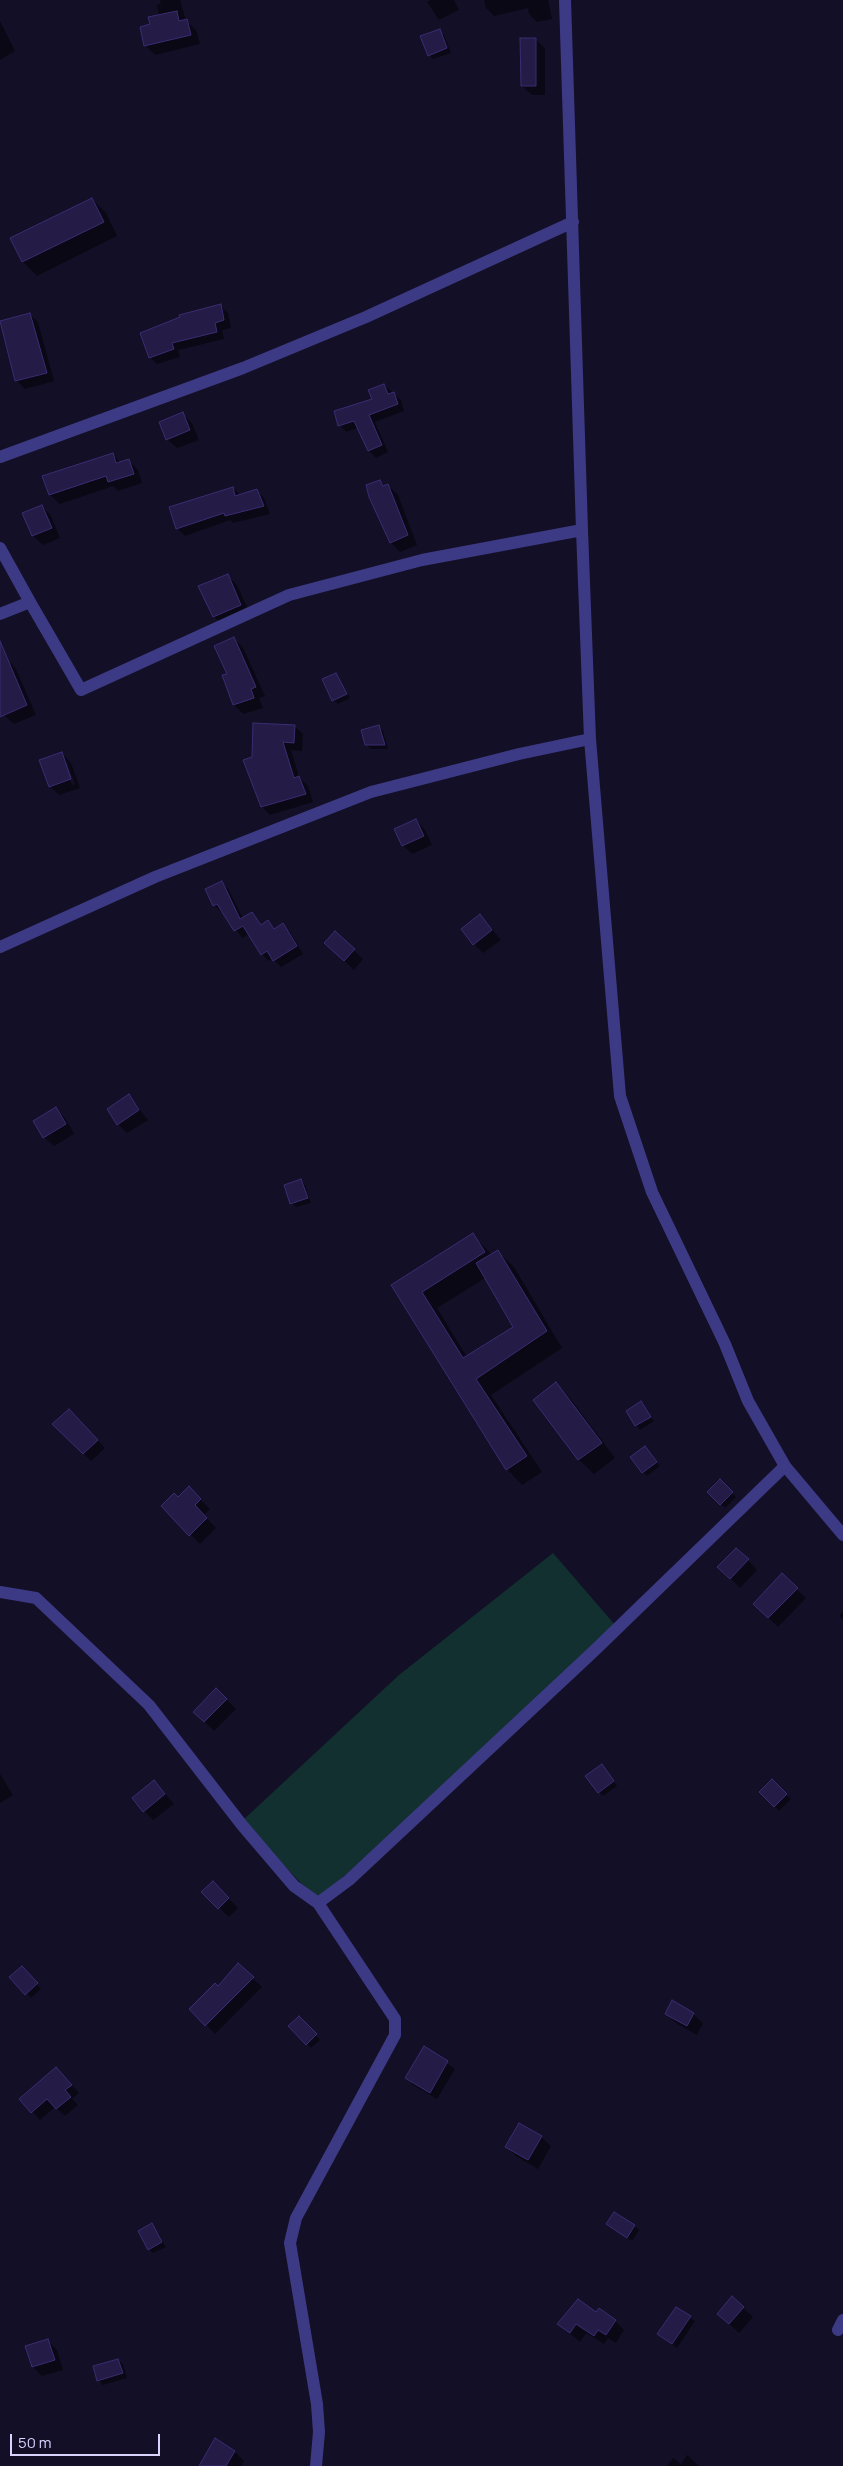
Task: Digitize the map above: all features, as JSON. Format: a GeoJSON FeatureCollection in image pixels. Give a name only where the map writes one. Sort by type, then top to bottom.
{"type":"FeatureCollection","features":[{"type":"Feature","properties":{"kind":"street"},"geometry":{"type":"LineString","coordinates":[[565,0],[590,739],[620,1096],[652,1192],[725,1344],[748,1401],[785,1466],[843,1535]]}},
{"type":"Feature","properties":{"kind":"street"},"geometry":{"type":"LineString","coordinates":[[0,457],[243,368],[366,317],[573,222]]}},
{"type":"Feature","properties":{"kind":"street"},"geometry":{"type":"LineString","coordinates":[[0,548],[81,690],[289,595],[422,560],[582,530]]}},
{"type":"Feature","properties":{"kind":"street"},"geometry":{"type":"LineString","coordinates":[[0,614],[30,602]]}},
{"type":"Feature","properties":{"kind":"street"},"geometry":{"type":"LineString","coordinates":[[0,947],[155,877],[371,792],[590,739]]}},
{"type":"Feature","properties":{"kind":"street"},"geometry":{"type":"LineString","coordinates":[[318,1903],[349,1880],[595,1650],[785,1466]]}},
{"type":"Feature","properties":{"kind":"street"},"geometry":{"type":"LineString","coordinates":[[0,1592],[36,1598],[149,1705],[248,1833],[294,1886],[318,1903],[394,2019],[395,2036],[296,2218],[290,2243],[317,2404],[319,2432],[316,2466]]}},
{"type":"Feature","properties":{"kind":"green space"},"geometry":{"type":"Polygon","coordinates":[[[553,1553],[616,1626],[509,1731],[317,1900],[242,1821],[399,1675],[553,1553]]]}},
{"type":"Feature","properties":{"kind":"building"},"geometry":{"type":"Polygon","coordinates":[[[177,11],[179,21],[187,19],[191,35],[144,46],[140,27],[150,24],[148,17],[177,11]]]}},
{"type":"Feature","properties":{"kind":"building"},"geometry":{"type":"Polygon","coordinates":[[[440,29],[447,48],[428,56],[420,36],[440,29]]]}},
{"type":"Feature","properties":{"kind":"building"},"geometry":{"type":"Polygon","coordinates":[[[520,38],[536,38],[536,86],[521,86],[520,38]]]}},
{"type":"Feature","properties":{"kind":"building"},"geometry":{"type":"Polygon","coordinates":[[[92,198],[104,222],[22,262],[10,238],[92,198]]]}},
{"type":"Feature","properties":{"kind":"building"},"geometry":{"type":"Polygon","coordinates":[[[221,304],[224,320],[215,323],[217,332],[172,343],[174,349],[149,358],[140,333],[180,317],[179,315],[221,304]]]}},
{"type":"Feature","properties":{"kind":"building"},"geometry":{"type":"Polygon","coordinates":[[[30,313],[47,373],[15,381],[0,321],[30,313]]]}},
{"type":"Feature","properties":{"kind":"building"},"geometry":{"type":"Polygon","coordinates":[[[384,384],[388,394],[394,392],[398,404],[369,415],[382,445],[368,451],[354,421],[338,426],[334,411],[372,399],[368,390],[384,384]]]}},
{"type":"Feature","properties":{"kind":"building"},"geometry":{"type":"Polygon","coordinates":[[[183,412],[190,430],[166,440],[159,422],[183,412]]]}},
{"type":"Feature","properties":{"kind":"building"},"geometry":{"type":"Polygon","coordinates":[[[113,453],[116,463],[129,459],[134,474],[108,482],[106,476],[49,495],[42,476],[113,453]]]}},
{"type":"Feature","properties":{"kind":"building"},"geometry":{"type":"Polygon","coordinates":[[[380,480],[383,486],[388,484],[408,535],[390,543],[369,497],[366,485],[380,480]]]}},
{"type":"Feature","properties":{"kind":"building"},"geometry":{"type":"Polygon","coordinates":[[[233,487],[235,496],[257,489],[264,506],[225,516],[224,513],[176,529],[169,507],[233,487]]]}},
{"type":"Feature","properties":{"kind":"building"},"geometry":{"type":"Polygon","coordinates":[[[42,505],[52,528],[32,536],[22,513],[42,505]]]}},
{"type":"Feature","properties":{"kind":"building"},"geometry":{"type":"Polygon","coordinates":[[[228,574],[241,605],[213,617],[198,586],[228,574]]]}},
{"type":"Feature","properties":{"kind":"building"},"geometry":{"type":"Polygon","coordinates":[[[234,637],[256,687],[251,689],[254,698],[233,705],[222,675],[227,674],[214,646],[234,637]]]}},
{"type":"Feature","properties":{"kind":"building"},"geometry":{"type":"Polygon","coordinates":[[[0,641],[27,705],[0,717],[0,641]]]}},
{"type":"Feature","properties":{"kind":"building"},"geometry":{"type":"Polygon","coordinates":[[[336,673],[347,694],[332,701],[322,679],[336,673]]]}},
{"type":"Feature","properties":{"kind":"building"},"geometry":{"type":"Polygon","coordinates":[[[253,723],[295,725],[294,743],[283,742],[294,778],[299,776],[306,794],[261,807],[243,760],[252,757],[253,723]]]}},
{"type":"Feature","properties":{"kind":"building"},"geometry":{"type":"Polygon","coordinates":[[[379,725],[385,745],[365,745],[361,730],[379,725]]]}},
{"type":"Feature","properties":{"kind":"building"},"geometry":{"type":"Polygon","coordinates":[[[62,752],[71,779],[49,787],[39,760],[62,752]]]}},
{"type":"Feature","properties":{"kind":"building"},"geometry":{"type":"Polygon","coordinates":[[[416,819],[424,836],[402,846],[394,829],[416,819]]]}},
{"type":"Feature","properties":{"kind":"building"},"geometry":{"type":"Polygon","coordinates":[[[222,881],[240,919],[252,912],[261,925],[268,920],[274,929],[283,923],[297,946],[273,961],[267,951],[261,955],[243,926],[234,931],[217,904],[213,906],[205,889],[222,881]]]}},
{"type":"Feature","properties":{"kind":"building"},"geometry":{"type":"Polygon","coordinates":[[[480,914],[492,930],[473,945],[461,929],[480,914]]]}},
{"type":"Feature","properties":{"kind":"building"},"geometry":{"type":"Polygon","coordinates":[[[335,931],[355,949],[344,961],[324,943],[335,931]]]}},
{"type":"Feature","properties":{"kind":"building"},"geometry":{"type":"Polygon","coordinates":[[[129,1094],[139,1110],[117,1125],[107,1109],[129,1094]]]}},
{"type":"Feature","properties":{"kind":"building"},"geometry":{"type":"Polygon","coordinates":[[[56,1107],[66,1124],[43,1138],[33,1121],[56,1107]]]}},
{"type":"Feature","properties":{"kind":"building"},"geometry":{"type":"Polygon","coordinates":[[[301,1179],[308,1198],[290,1204],[284,1185],[301,1179]]]}},
{"type":"Feature","properties":{"kind":"building"},"geometry":{"type":"Polygon","coordinates":[[[473,1233],[485,1252],[422,1292],[463,1358],[513,1327],[476,1263],[498,1250],[547,1331],[476,1379],[527,1456],[506,1470],[391,1285],[473,1233]]]}},
{"type":"Feature","properties":{"kind":"building"},"geometry":{"type":"Polygon","coordinates":[[[556,1382],[602,1443],[578,1460],[533,1400],[556,1382]]]}},
{"type":"Feature","properties":{"kind":"building"},"geometry":{"type":"Polygon","coordinates":[[[641,1401],[651,1417],[635,1426],[626,1411],[641,1401]]]}},
{"type":"Feature","properties":{"kind":"building"},"geometry":{"type":"Polygon","coordinates":[[[69,1409],[98,1440],[83,1454],[52,1424],[69,1409]]]}},
{"type":"Feature","properties":{"kind":"building"},"geometry":{"type":"Polygon","coordinates":[[[645,1446],[657,1462],[642,1473],[630,1457],[645,1446]]]}},
{"type":"Feature","properties":{"kind":"building"},"geometry":{"type":"Polygon","coordinates":[[[720,1479],[733,1492],[720,1505],[707,1492],[720,1479]]]}},
{"type":"Feature","properties":{"kind":"building"},"geometry":{"type":"Polygon","coordinates":[[[189,1486],[201,1499],[195,1505],[207,1518],[189,1536],[161,1506],[174,1493],[178,1497],[189,1486]]]}},
{"type":"Feature","properties":{"kind":"building"},"geometry":{"type":"Polygon","coordinates":[[[736,1548],[749,1559],[730,1579],[717,1567],[736,1548]]]}},
{"type":"Feature","properties":{"kind":"building"},"geometry":{"type":"Polygon","coordinates":[[[782,1573],[798,1588],[768,1618],[753,1604],[782,1573]]]}},
{"type":"Feature","properties":{"kind":"building"},"geometry":{"type":"Polygon","coordinates":[[[216,1688],[227,1699],[204,1722],[193,1712],[216,1688]]]}},
{"type":"Feature","properties":{"kind":"building"},"geometry":{"type":"Polygon","coordinates":[[[602,1764],[614,1781],[598,1793],[585,1776],[602,1764]]]}},
{"type":"Feature","properties":{"kind":"building"},"geometry":{"type":"Polygon","coordinates":[[[772,1779],[787,1794],[774,1807],[759,1792],[772,1779]]]}},
{"type":"Feature","properties":{"kind":"building"},"geometry":{"type":"Polygon","coordinates":[[[154,1780],[165,1794],[143,1812],[132,1798],[154,1780]]]}},
{"type":"Feature","properties":{"kind":"building"},"geometry":{"type":"Polygon","coordinates":[[[213,1881],[229,1898],[218,1909],[201,1892],[213,1881]]]}},
{"type":"Feature","properties":{"kind":"building"},"geometry":{"type":"Polygon","coordinates":[[[238,1963],[254,1977],[205,2026],[189,2009],[215,1983],[218,1986],[238,1963]]]}},
{"type":"Feature","properties":{"kind":"building"},"geometry":{"type":"Polygon","coordinates":[[[22,1966],[38,1983],[25,1995],[9,1977],[22,1966]]]}},
{"type":"Feature","properties":{"kind":"building"},"geometry":{"type":"Polygon","coordinates":[[[672,2000],[694,2013],[687,2026],[665,2014],[672,2000]]]}},
{"type":"Feature","properties":{"kind":"building"},"geometry":{"type":"Polygon","coordinates":[[[299,2016],[317,2034],[306,2045],[288,2026],[299,2016]]]}},
{"type":"Feature","properties":{"kind":"building"},"geometry":{"type":"Polygon","coordinates":[[[424,2046],[448,2061],[430,2093],[405,2078],[424,2046]]]}},
{"type":"Feature","properties":{"kind":"building"},"geometry":{"type":"Polygon","coordinates":[[[56,2067],[72,2085],[65,2090],[71,2097],[56,2109],[47,2099],[31,2113],[19,2099],[56,2067]]]}},
{"type":"Feature","properties":{"kind":"building"},"geometry":{"type":"Polygon","coordinates":[[[519,2123],[542,2136],[528,2160],[505,2147],[519,2123]]]}},
{"type":"Feature","properties":{"kind":"building"},"geometry":{"type":"Polygon","coordinates":[[[614,2212],[635,2225],[627,2238],[606,2224],[614,2212]]]}},
{"type":"Feature","properties":{"kind":"building"},"geometry":{"type":"Polygon","coordinates":[[[152,2223],[162,2242],[148,2250],[138,2231],[152,2223]]]}},
{"type":"Feature","properties":{"kind":"building"},"geometry":{"type":"Polygon","coordinates":[[[732,2296],[744,2307],[729,2324],[717,2314],[732,2296]]]}},
{"type":"Feature","properties":{"kind":"building"},"geometry":{"type":"Polygon","coordinates":[[[578,2299],[596,2312],[599,2308],[616,2320],[606,2335],[598,2330],[594,2336],[576,2324],[570,2333],[557,2324],[578,2299]]]}},
{"type":"Feature","properties":{"kind":"building"},"geometry":{"type":"Polygon","coordinates":[[[676,2307],[691,2316],[672,2344],[657,2334],[676,2307]]]}},
{"type":"Feature","properties":{"kind":"building"},"geometry":{"type":"Polygon","coordinates":[[[48,2339],[55,2360],[32,2367],[25,2346],[48,2339]]]}},
{"type":"Feature","properties":{"kind":"building"},"geometry":{"type":"Polygon","coordinates":[[[118,2359],[123,2373],[97,2381],[93,2366],[118,2359]]]}},
{"type":"Feature","properties":{"kind":"building"},"geometry":{"type":"Polygon","coordinates":[[[215,2438],[235,2451],[226,2466],[199,2466],[215,2438]]]}}]}
